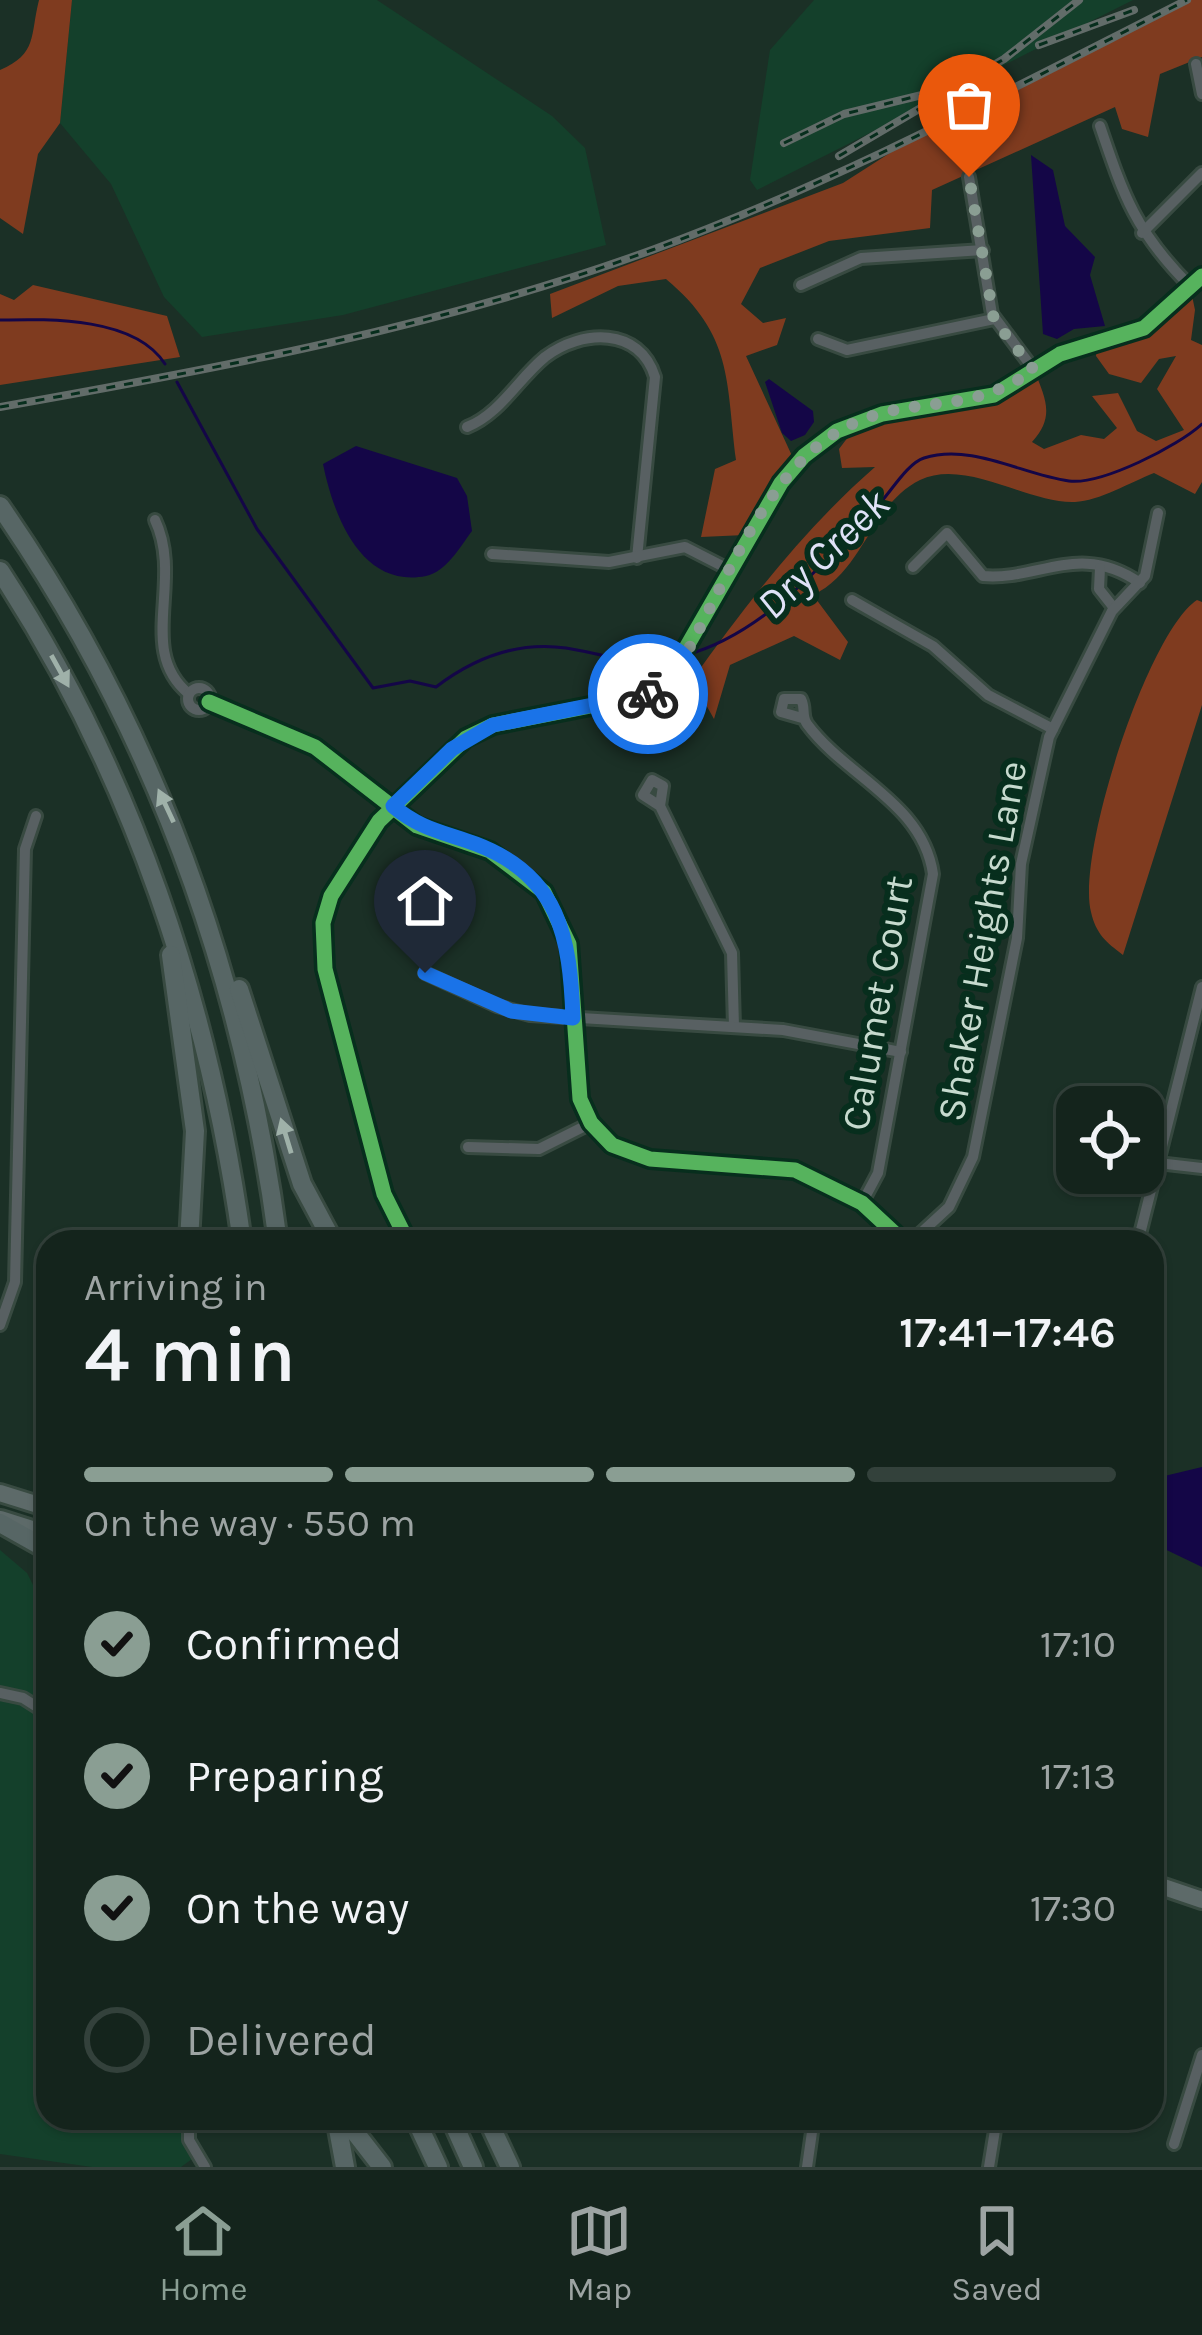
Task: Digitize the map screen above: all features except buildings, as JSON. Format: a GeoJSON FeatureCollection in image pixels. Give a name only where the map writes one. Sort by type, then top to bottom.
{"type":"FeatureCollection","features":[{"type":"Feature","properties":{"kind":"highway"},"geometry":{"type":"LineString","coordinates":[[0,506],[106,680],[169,810],[250,1016],[302,1184],[327,1230]]}},
{"type":"Feature","properties":{"kind":"highway"},"geometry":{"type":"LineString","coordinates":[[0,571],[105,760],[166,914],[217,1093],[240,1230]]}},
{"type":"Feature","properties":{"kind":"highway"},"geometry":{"type":"LineString","coordinates":[[166,914],[195,1131],[190,1230]]}},
{"type":"Feature","properties":{"kind":"highway"},"geometry":{"type":"LineString","coordinates":[[208,915],[251,1077],[276,1230]]}},
{"type":"Feature","properties":{"kind":"highway"},"geometry":{"type":"LineString","coordinates":[[0,1521],[36,1543]]}},
{"type":"Feature","properties":{"kind":"highway"},"geometry":{"type":"LineString","coordinates":[[341,2130],[344,2163]]}},
{"type":"Feature","properties":{"kind":"highway"},"geometry":{"type":"LineString","coordinates":[[350,2130],[382,2167]]}},
{"type":"Feature","properties":{"kind":"highway"},"geometry":{"type":"LineString","coordinates":[[421,2130],[438,2167]]}},
{"type":"Feature","properties":{"kind":"highway"},"geometry":{"type":"LineString","coordinates":[[456,2130],[473,2167]]}},
{"type":"Feature","properties":{"kind":"highway"},"geometry":{"type":"LineString","coordinates":[[493,2130],[510,2167]]}},
{"type":"Feature","properties":{"kind":"main road"},"geometry":{"type":"LineString","coordinates":[[0,1493],[36,1508]]}},
{"type":"Feature","properties":{"kind":"main road"},"geometry":{"type":"LineString","coordinates":[[0,1503],[36,1510]]}},
{"type":"Feature","properties":{"kind":"main road"},"geometry":{"type":"LineString","coordinates":[[0,1521],[36,1531]]}},
{"type":"Feature","properties":{"kind":"main road"},"geometry":{"type":"LineString","coordinates":[[1164,1887],[1202,1900]]}},
{"type":"Feature","properties":{"kind":"street"},"geometry":{"type":"LineString","coordinates":[[1196,64],[1202,94]]}},
{"type":"Feature","properties":{"kind":"street"},"geometry":{"type":"LineString","coordinates":[[402,1230],[384,1194],[322,952],[323,923],[336,885],[393,806],[452,749],[493,725],[642,696],[664,686],[790,470],[837,431],[882,414],[986,398],[1085,344],[1144,328],[1198,281],[1142,233],[1125,205],[1100,126]]}},
{"type":"Feature","properties":{"kind":"street"},"geometry":{"type":"LineString","coordinates":[[1142,233],[1202,173]]}},
{"type":"Feature","properties":{"kind":"street"},"geometry":{"type":"LineString","coordinates":[[969,177],[994,320],[1034,370]]}},
{"type":"Feature","properties":{"kind":"street"},"geometry":{"type":"LineString","coordinates":[[801,285],[862,258],[983,250]]}},
{"type":"Feature","properties":{"kind":"street"},"geometry":{"type":"LineString","coordinates":[[818,339],[847,350],[994,320]]}},
{"type":"Feature","properties":{"kind":"street"},"geometry":{"type":"LineString","coordinates":[[467,427],[561,348],[601,336],[632,343],[648,359],[655,377],[637,558]]}},
{"type":"Feature","properties":{"kind":"street"},"geometry":{"type":"LineString","coordinates":[[913,567],[947,533],[983,576],[1054,562],[1121,571],[1140,584],[1150,566],[1158,513]]}},
{"type":"Feature","properties":{"kind":"street"},"geometry":{"type":"LineString","coordinates":[[155,520],[169,560],[164,656],[195,709],[209,702],[315,747],[417,826],[490,851],[544,892],[568,944],[577,1085],[591,1124],[612,1145],[633,1155],[782,1166],[822,1180],[862,1203],[894,1230]]}},
{"type":"Feature","properties":{"kind":"street"},"geometry":{"type":"LineString","coordinates":[[492,554],[610,562],[685,548],[732,571]]}},
{"type":"Feature","properties":{"kind":"street"},"geometry":{"type":"LineString","coordinates":[[1100,568],[1099,589],[1114,608]]}},
{"type":"Feature","properties":{"kind":"street","name":"Shaker Heights Lane"},"geometry":{"type":"LineString","coordinates":[[928,1230],[956,1197],[979,1139],[1018,938],[1021,864],[1053,729],[1114,608],[1140,584]]}},
{"type":"Feature","properties":{"kind":"street"},"geometry":{"type":"LineString","coordinates":[[852,600],[933,646],[988,695],[1053,729]]}},
{"type":"Feature","properties":{"kind":"street","name":"Calumet Court"},"geometry":{"type":"LineString","coordinates":[[802,718],[846,765],[910,818],[931,856],[933,881],[878,1173],[862,1203]]}},
{"type":"Feature","properties":{"kind":"street"},"geometry":{"type":"LineString","coordinates":[[659,806],[732,953],[734,1027]]}},
{"type":"Feature","properties":{"kind":"street"},"geometry":{"type":"LineString","coordinates":[[0,1325],[15,1282],[25,849],[36,816]]}},
{"type":"Feature","properties":{"kind":"street"},"geometry":{"type":"LineString","coordinates":[[425,973],[511,1011],[734,1027],[901,1052]]}},
{"type":"Feature","properties":{"kind":"street"},"geometry":{"type":"LineString","coordinates":[[1164,1140],[1202,987]]}},
{"type":"Feature","properties":{"kind":"street"},"geometry":{"type":"LineString","coordinates":[[468,1147],[539,1149],[591,1124]]}},
{"type":"Feature","properties":{"kind":"street"},"geometry":{"type":"LineString","coordinates":[[1164,1164],[1202,1168]]}},
{"type":"Feature","properties":{"kind":"street"},"geometry":{"type":"LineString","coordinates":[[1141,1230],[1150,1194]]}},
{"type":"Feature","properties":{"kind":"street"},"geometry":{"type":"LineString","coordinates":[[0,1693],[36,1707]]}},
{"type":"Feature","properties":{"kind":"street"},"geometry":{"type":"LineString","coordinates":[[1174,2144],[1202,2055]]}},
{"type":"Feature","properties":{"kind":"street"},"geometry":{"type":"LineString","coordinates":[[189,2130],[189,2140],[205,2167]]}},
{"type":"Feature","properties":{"kind":"street"},"geometry":{"type":"LineString","coordinates":[[807,2167],[812,2130]]}},
{"type":"Feature","properties":{"kind":"street"},"geometry":{"type":"LineString","coordinates":[[989,2167],[995,2130]]}},
{"type":"Feature","properties":{"kind":"shaded area"},"geometry":{"type":"Polygon","coordinates":[[[39,0],[72,0],[60,123],[38,154],[23,234],[0,218],[0,70],[27,50],[39,0]]]}},
{"type":"Feature","properties":{"kind":"shaded area"},"geometry":{"type":"Polygon","coordinates":[[[72,0],[377,0],[552,116],[585,148],[606,245],[343,315],[202,337],[164,297],[111,184],[60,123],[72,0]]]}},
{"type":"Feature","properties":{"kind":"shaded area"},"geometry":{"type":"Polygon","coordinates":[[[814,0],[1133,0],[757,190],[750,180],[770,50],[814,0]]]}},
{"type":"Feature","properties":{"kind":"shaded area"},"geometry":{"type":"Polygon","coordinates":[[[1187,0],[1202,0],[1202,57],[1160,74],[1148,137],[1122,129],[1115,107],[932,190],[930,228],[829,241],[760,268],[741,304],[763,323],[786,318],[777,345],[746,356],[793,458],[745,535],[701,537],[715,469],[736,460],[722,360],[704,320],[666,279],[618,286],[552,318],[550,294],[843,183],[918,135],[1187,0]]]}},
{"type":"Feature","properties":{"kind":"shaded area"},"geometry":{"type":"Polygon","coordinates":[[[1031,155],[1053,170],[1065,226],[1095,257],[1090,275],[1105,326],[1074,329],[1057,339],[1043,334],[1031,155]]]}},
{"type":"Feature","properties":{"kind":"shaded area"},"geometry":{"type":"Polygon","coordinates":[[[33,285],[167,316],[180,357],[0,385],[0,294],[14,300],[33,285]]]}},
{"type":"Feature","properties":{"kind":"shaded area"},"geometry":{"type":"Polygon","coordinates":[[[1190,286],[1195,310],[1191,340],[1202,345],[1202,482],[1195,494],[1154,473],[1075,502],[957,474],[920,480],[890,505],[844,571],[813,595],[848,642],[840,660],[794,636],[730,665],[714,719],[692,680],[777,568],[875,467],[842,468],[839,449],[861,420],[985,398],[1034,370],[1046,416],[1032,442],[1044,449],[1081,435],[1104,439],[1117,428],[1092,396],[1118,393],[1137,431],[1156,441],[1184,430],[1157,389],[1176,356],[1159,359],[1141,383],[1109,374],[1096,356],[1097,340],[1127,335],[1190,286]]]}},
{"type":"Feature","properties":{"kind":"shaded area"},"geometry":{"type":"Polygon","coordinates":[[[769,379],[813,411],[814,422],[805,435],[791,441],[782,433],[765,382],[769,379]]]}},
{"type":"Feature","properties":{"kind":"shaded area"},"geometry":{"type":"Polygon","coordinates":[[[356,446],[457,478],[467,496],[472,531],[440,570],[403,577],[383,571],[354,543],[334,504],[323,464],[356,446]]]}},
{"type":"Feature","properties":{"kind":"shaded area"},"geometry":{"type":"Polygon","coordinates":[[[1197,600],[1202,602],[1202,705],[1123,955],[1102,937],[1091,912],[1094,843],[1138,697],[1178,620],[1197,600]]]}},
{"type":"Feature","properties":{"kind":"shaded area"},"geometry":{"type":"Polygon","coordinates":[[[1202,1467],[1202,1567],[1164,1549],[1164,1476],[1202,1467]]]}},
{"type":"Feature","properties":{"kind":"shaded area"},"geometry":{"type":"Polygon","coordinates":[[[0,1550],[27,1573],[36,1591],[36,2130],[191,2130],[196,2156],[181,2167],[92,2167],[0,2154],[0,1550]]]}},
{"type":"Feature","properties":{"kind":"waterway"},"geometry":{"type":"LineString","coordinates":[[0,320],[67,321],[113,329],[134,337],[165,364]]}},
{"type":"Feature","properties":{"kind":"waterway"},"geometry":{"type":"LineString","coordinates":[[177,382],[257,529],[373,688],[410,681],[436,687],[481,660],[530,647],[566,648],[635,661],[677,658]]}},
{"type":"Feature","properties":{"kind":"waterway","name":"Dry Creek"},"geometry":{"type":"LineString","coordinates":[[686,655],[715,645],[768,613],[924,458],[960,454],[1052,478],[1083,481],[1139,462],[1202,424]]}},
{"type":"Feature","properties":{"kind":"railway"},"geometry":{"type":"LineString","coordinates":[[839,156],[1004,59],[1079,0]]}},
{"type":"Feature","properties":{"kind":"railway"},"geometry":{"type":"LineString","coordinates":[[0,407],[329,343],[492,302],[652,250],[857,164],[1187,0]]}},
{"type":"Feature","properties":{"kind":"railway"},"geometry":{"type":"LineString","coordinates":[[1039,45],[1134,10]]}},
{"type":"Feature","properties":{"kind":"railway"},"geometry":{"type":"LineString","coordinates":[[784,143],[844,114],[926,94]]}},
{"type":"Feature","properties":{"kind":"cycle path"},"geometry":{"type":"LineString","coordinates":[[402,1230],[384,1194],[325,969],[323,923],[331,896],[379,821],[466,738],[493,725],[642,696],[664,686],[781,483],[804,456],[837,431],[882,414],[994,395],[1060,354],[1144,328],[1202,276]]}},
{"type":"Feature","properties":{"kind":"cycle path"},"geometry":{"type":"LineString","coordinates":[[209,702],[315,747],[417,826],[490,851],[544,892],[569,944],[580,1099],[591,1123],[612,1145],[650,1159],[795,1170],[862,1203],[891,1230]]}},
{"type":"Feature","properties":{"kind":"way so far"},"geometry":{"type":"LineString","coordinates":[[648,694],[672,678],[768,505],[804,456],[861,420],[986,398],[1034,370],[994,320],[969,177]]}},
{"type":"Feature","properties":{"kind":"route"},"geometry":{"type":"LineString","coordinates":[[425,973],[511,1011],[573,1018],[568,944],[544,892],[528,875],[490,851],[417,826],[393,806],[452,749],[493,725],[648,694]]}}]}
